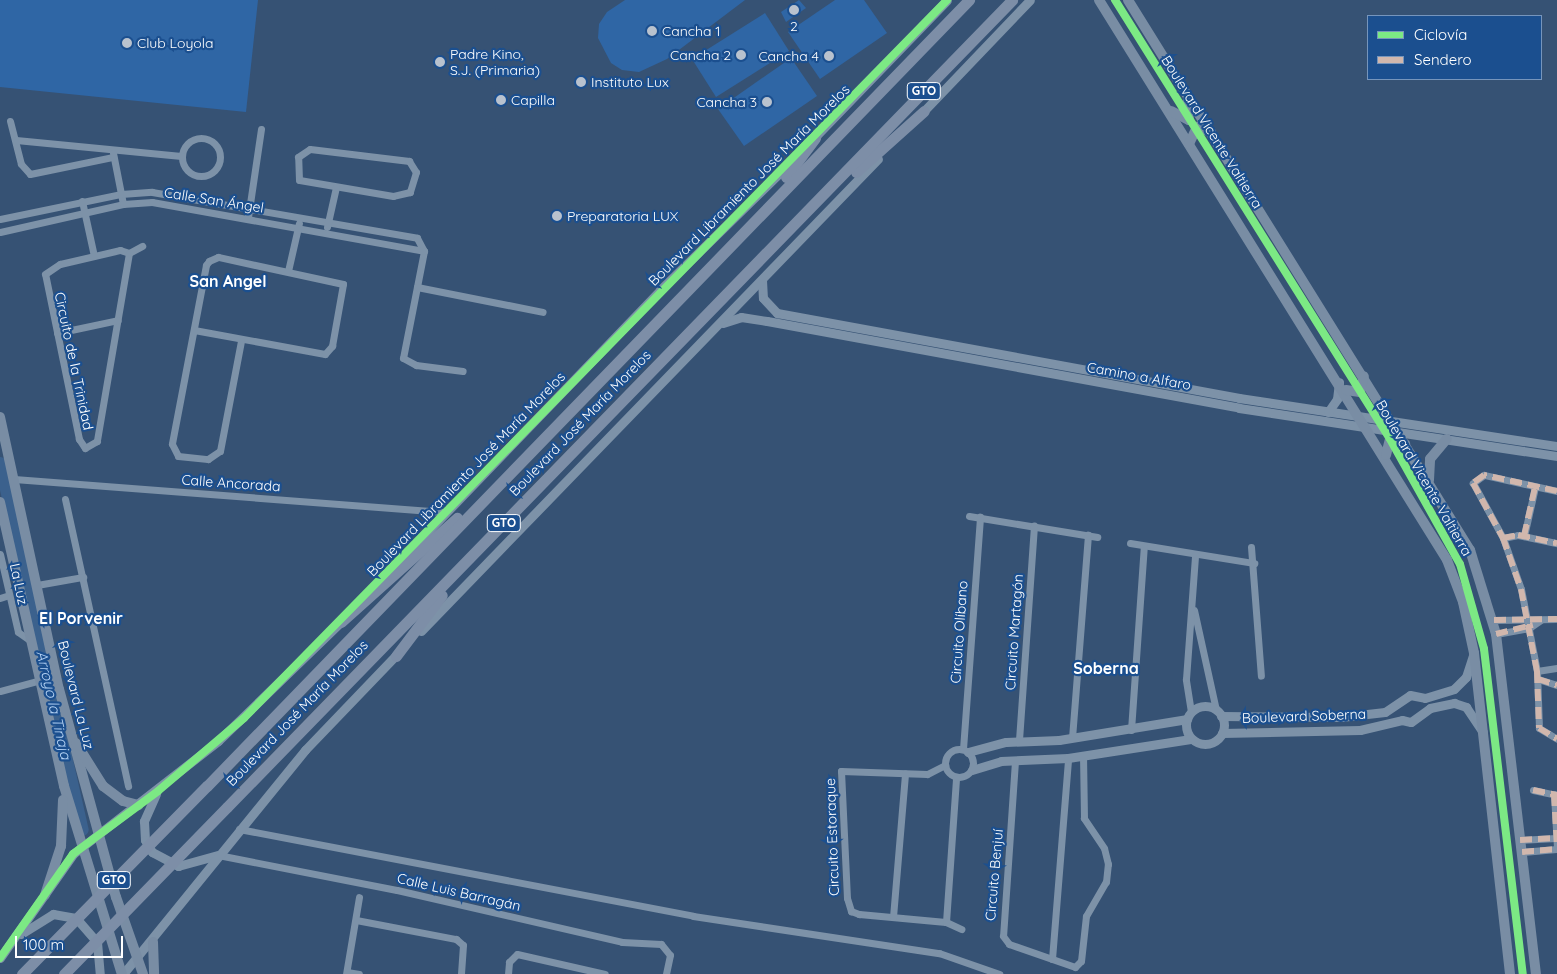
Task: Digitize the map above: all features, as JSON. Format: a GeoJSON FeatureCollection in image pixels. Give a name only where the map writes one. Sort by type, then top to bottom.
{"type":"FeatureCollection","features":[{"type":"Feature","properties":{"kind":"main road","name":"Boulevard José María Morelos"},"geometry":{"type":"LineString","coordinates":[[22,974],[207,786],[762,210],[969,0]]}},
{"type":"Feature","properties":{"kind":"main road","name":"Boulevard José María Morelos"},"geometry":{"type":"LineString","coordinates":[[64,974],[783,239],[1012,0]]}},
{"type":"Feature","properties":{"kind":"main road","name":"Boulevard Vicente Valtierra"},"geometry":{"type":"LineString","coordinates":[[1098,0],[1162,104],[1346,390],[1447,560],[1463,602],[1474,653],[1510,974]]}},
{"type":"Feature","properties":{"kind":"main road","name":"Boulevard Vicente Valtierra"},"geometry":{"type":"LineString","coordinates":[[1128,0],[1409,448],[1470,550],[1494,620],[1536,974]]}},
{"type":"Feature","properties":{"kind":"main road"},"geometry":{"type":"LineString","coordinates":[[1162,104],[1180,119],[1191,116],[1174,76]]}},
{"type":"Feature","properties":{"kind":"main road"},"geometry":{"type":"LineString","coordinates":[[783,239],[924,111]]}},
{"type":"Feature","properties":{"kind":"main road"},"geometry":{"type":"LineString","coordinates":[[1189,144],[1197,127],[1211,133]]}},
{"type":"Feature","properties":{"kind":"main road"},"geometry":{"type":"LineString","coordinates":[[762,210],[815,138]]}},
{"type":"Feature","properties":{"kind":"main road"},"geometry":{"type":"LineString","coordinates":[[1346,390],[1360,392],[1364,376]]}},
{"type":"Feature","properties":{"kind":"main road","name":"Boulevard La Luz"},"geometry":{"type":"LineString","coordinates":[[0,417],[37,585],[54,677],[98,833],[143,974]]}},
{"type":"Feature","properties":{"kind":"main road"},"geometry":{"type":"LineString","coordinates":[[1386,456],[1390,439],[1399,439],[1409,448]]}},
{"type":"Feature","properties":{"kind":"main road"},"geometry":{"type":"LineString","coordinates":[[1429,481],[1430,459],[1447,439]]}},
{"type":"Feature","properties":{"kind":"main road"},"geometry":{"type":"LineString","coordinates":[[0,502],[64,786],[80,847],[122,974]]}},
{"type":"Feature","properties":{"kind":"main road"},"geometry":{"type":"LineString","coordinates":[[341,622],[458,516],[482,502]]}},
{"type":"Feature","properties":{"kind":"main road"},"geometry":{"type":"LineString","coordinates":[[396,656],[472,556]]}},
{"type":"Feature","properties":{"kind":"main road"},"geometry":{"type":"LineString","coordinates":[[71,734],[104,786],[123,802],[138,805]]}},
{"type":"Feature","properties":{"kind":"main road"},"geometry":{"type":"LineString","coordinates":[[45,895],[61,846],[64,786]]}},
{"type":"Feature","properties":{"kind":"main road"},"geometry":{"type":"LineString","coordinates":[[153,942],[154,974]]}},
{"type":"Feature","properties":{"kind":"street","name":"Boulevard Libramiento José María Morelos"},"geometry":{"type":"LineString","coordinates":[[1,958],[80,847],[158,790],[244,718],[341,622],[660,290],[815,138],[947,0]]}},
{"type":"Feature","properties":{"kind":"street"},"geometry":{"type":"LineString","coordinates":[[122,974],[153,942],[238,829],[305,750],[762,280],[1030,0]]}},
{"type":"Feature","properties":{"kind":"street"},"geometry":{"type":"LineString","coordinates":[[10,121],[21,164],[30,174],[113,158]]}},
{"type":"Feature","properties":{"kind":"street"},"geometry":{"type":"LineString","coordinates":[[248,217],[261,129]]}},
{"type":"Feature","properties":{"kind":"street"},"geometry":{"type":"LineString","coordinates":[[16,140],[181,156]]}},
{"type":"Feature","properties":{"kind":"street"},"geometry":{"type":"LineString","coordinates":[[187,140],[215,143],[222,150],[218,168],[212,174],[185,170],[181,156],[187,140]]}},
{"type":"Feature","properties":{"kind":"street"},"geometry":{"type":"LineString","coordinates":[[114,148],[113,158],[123,204]]}},
{"type":"Feature","properties":{"kind":"street"},"geometry":{"type":"LineString","coordinates":[[310,149],[403,159],[416,172],[406,196],[336,187],[299,180],[296,175],[300,154],[310,149]]}},
{"type":"Feature","properties":{"kind":"street"},"geometry":{"type":"LineString","coordinates":[[326,232],[336,187]]}},
{"type":"Feature","properties":{"kind":"street","name":"Calle San Ángel"},"geometry":{"type":"LineString","coordinates":[[0,219],[121,194],[168,193],[250,206],[328,224],[417,238],[424,251]]}},
{"type":"Feature","properties":{"kind":"street"},"geometry":{"type":"LineString","coordinates":[[82,202],[94,256]]}},
{"type":"Feature","properties":{"kind":"street","name":"Calle San Ángel"},"geometry":{"type":"LineString","coordinates":[[0,232],[123,204],[165,203],[424,251]]}},
{"type":"Feature","properties":{"kind":"street"},"geometry":{"type":"LineString","coordinates":[[288,271],[301,218]]}},
{"type":"Feature","properties":{"kind":"street","name":"Circuito de la Trinidad"},"geometry":{"type":"LineString","coordinates":[[129,253],[97,441],[89,448],[79,439],[45,274],[60,264],[94,256],[129,253],[142,246]]}},
{"type":"Feature","properties":{"kind":"street"},"geometry":{"type":"LineString","coordinates":[[424,251],[403,358],[410,364],[463,371]]}},
{"type":"Feature","properties":{"kind":"street"},"geometry":{"type":"LineString","coordinates":[[194,330],[241,341],[320,355],[330,350],[343,284],[288,271],[213,258],[206,265],[172,444],[178,456],[208,459],[220,451],[241,341]]}},
{"type":"Feature","properties":{"kind":"street","name":"Camino a Alfaro"},"geometry":{"type":"LineString","coordinates":[[762,280],[763,298],[777,313],[1086,370],[1362,418],[1557,446]]}},
{"type":"Feature","properties":{"kind":"street"},"geometry":{"type":"LineString","coordinates":[[417,287],[542,312]]}},
{"type":"Feature","properties":{"kind":"street","name":"Camino a Alfaro"},"geometry":{"type":"LineString","coordinates":[[718,325],[742,317],[1085,380],[1368,428],[1527,450],[1557,456]]}},
{"type":"Feature","properties":{"kind":"street"},"geometry":{"type":"LineString","coordinates":[[57,333],[118,320]]}},
{"type":"Feature","properties":{"kind":"street"},"geometry":{"type":"LineString","coordinates":[[956,356],[957,346]]}},
{"type":"Feature","properties":{"kind":"street"},"geometry":{"type":"LineString","coordinates":[[1085,380],[1086,370]]}},
{"type":"Feature","properties":{"kind":"street"},"geometry":{"type":"LineString","coordinates":[[1328,412],[1337,399],[1338,379]]}},
{"type":"Feature","properties":{"kind":"street"},"geometry":{"type":"LineString","coordinates":[[1527,450],[1528,441]]}},
{"type":"Feature","properties":{"kind":"street"},"geometry":{"type":"LineString","coordinates":[[1557,491],[1484,475],[1475,478],[1474,487],[1503,538],[1527,616],[1537,675],[1539,728],[1557,739]]}},
{"type":"Feature","properties":{"kind":"street","name":"Calle Ancorada"},"geometry":{"type":"LineString","coordinates":[[14,479],[447,512]]}},
{"type":"Feature","properties":{"kind":"street"},"geometry":{"type":"LineString","coordinates":[[1524,536],[1535,487]]}},
{"type":"Feature","properties":{"kind":"street"},"geometry":{"type":"LineString","coordinates":[[65,499],[128,786]]}},
{"type":"Feature","properties":{"kind":"street"},"geometry":{"type":"LineString","coordinates":[[969,516],[1097,537]]}},
{"type":"Feature","properties":{"kind":"street","name":"Circuito Olíbano"},"geometry":{"type":"LineString","coordinates":[[965,750],[980,517]]}},
{"type":"Feature","properties":{"kind":"street","name":"Circuito Martagón"},"geometry":{"type":"LineString","coordinates":[[1019,740],[1034,526]]}},
{"type":"Feature","properties":{"kind":"street"},"geometry":{"type":"LineString","coordinates":[[1072,738],[1088,535]]}},
{"type":"Feature","properties":{"kind":"street"},"geometry":{"type":"LineString","coordinates":[[1503,538],[1524,536],[1557,543]]}},
{"type":"Feature","properties":{"kind":"street"},"geometry":{"type":"LineString","coordinates":[[1130,543],[1254,563]]}},
{"type":"Feature","properties":{"kind":"street"},"geometry":{"type":"LineString","coordinates":[[1130,730],[1144,546]]}},
{"type":"Feature","properties":{"kind":"street"},"geometry":{"type":"LineString","coordinates":[[1251,547],[1254,563],[1254,631],[1261,676]]}},
{"type":"Feature","properties":{"kind":"street"},"geometry":{"type":"LineString","coordinates":[[0,554],[12,550]]}},
{"type":"Feature","properties":{"kind":"street","name":"La Luz"},"geometry":{"type":"LineString","coordinates":[[0,554],[18,632],[31,641]]}},
{"type":"Feature","properties":{"kind":"street"},"geometry":{"type":"LineString","coordinates":[[1191,739],[1186,679],[1194,608],[1196,555]]}},
{"type":"Feature","properties":{"kind":"street"},"geometry":{"type":"LineString","coordinates":[[37,585],[83,577]]}},
{"type":"Feature","properties":{"kind":"street"},"geometry":{"type":"LineString","coordinates":[[0,598],[9,595]]}},
{"type":"Feature","properties":{"kind":"street"},"geometry":{"type":"LineString","coordinates":[[956,778],[972,770],[1015,761],[1083,756],[1191,739],[1208,744],[1222,733],[1194,608]]}},
{"type":"Feature","properties":{"kind":"street"},"geometry":{"type":"LineString","coordinates":[[1494,620],[1527,616],[1541,620],[1557,619]]}},
{"type":"Feature","properties":{"kind":"street"},"geometry":{"type":"LineString","coordinates":[[1496,634],[1529,628],[1541,620]]}},
{"type":"Feature","properties":{"kind":"street","name":"Boulevard Soberna"},"geometry":{"type":"LineString","coordinates":[[1219,713],[1341,717],[1397,708],[1410,695],[1425,698],[1461,684],[1474,653]]}},
{"type":"Feature","properties":{"kind":"street"},"geometry":{"type":"LineString","coordinates":[[1537,675],[1557,668]]}},
{"type":"Feature","properties":{"kind":"street"},"geometry":{"type":"LineString","coordinates":[[1537,675],[1557,685]]}},
{"type":"Feature","properties":{"kind":"street"},"geometry":{"type":"LineString","coordinates":[[0,691],[54,677]]}},
{"type":"Feature","properties":{"kind":"street"},"geometry":{"type":"LineString","coordinates":[[1425,698],[1430,708]]}},
{"type":"Feature","properties":{"kind":"street","name":"Boulevard Soberna"},"geometry":{"type":"LineString","coordinates":[[1222,733],[1342,731],[1402,720],[1418,720],[1430,708],[1460,705],[1484,734]]}},
{"type":"Feature","properties":{"kind":"street"},"geometry":{"type":"LineString","coordinates":[[946,922],[956,778],[945,765],[950,752],[1019,740],[1059,740],[1130,730],[1189,716],[1203,706],[1219,713]]}},
{"type":"Feature","properties":{"kind":"street"},"geometry":{"type":"LineString","coordinates":[[1397,708],[1402,720]]}},
{"type":"Feature","properties":{"kind":"street"},"geometry":{"type":"LineString","coordinates":[[1052,959],[1064,758],[1059,740]]}},
{"type":"Feature","properties":{"kind":"street"},"geometry":{"type":"LineString","coordinates":[[965,750],[974,760],[972,770]]}},
{"type":"Feature","properties":{"kind":"street","name":"Circuito Benjuí"},"geometry":{"type":"LineString","coordinates":[[1015,761],[1002,930],[1009,944],[1072,966],[1080,964],[1086,916],[1108,874],[1104,848],[1084,818],[1083,756]]}},
{"type":"Feature","properties":{"kind":"street","name":"Circuito Estoraque"},"geometry":{"type":"LineString","coordinates":[[945,765],[927,774],[905,774],[845,768],[840,774],[848,904],[859,914],[946,922],[961,929]]}},
{"type":"Feature","properties":{"kind":"street"},"geometry":{"type":"LineString","coordinates":[[893,917],[905,774]]}},
{"type":"Feature","properties":{"kind":"street"},"geometry":{"type":"LineString","coordinates":[[158,790],[144,821],[145,840],[152,852],[178,866],[218,855]]}},
{"type":"Feature","properties":{"kind":"street"},"geometry":{"type":"LineString","coordinates":[[1522,852],[1557,848],[1556,795],[1533,790]]}},
{"type":"Feature","properties":{"kind":"street"},"geometry":{"type":"LineString","coordinates":[[238,829],[683,914],[939,953],[999,974]]}},
{"type":"Feature","properties":{"kind":"street"},"geometry":{"type":"LineString","coordinates":[[1520,840],[1556,838]]}},
{"type":"Feature","properties":{"kind":"street","name":"Calle Luis Barragán"},"geometry":{"type":"LineString","coordinates":[[218,855],[397,890],[622,942],[661,944],[670,955],[666,974]]}},
{"type":"Feature","properties":{"kind":"street"},"geometry":{"type":"LineString","coordinates":[[359,897],[346,973],[359,974]]}},
{"type":"Feature","properties":{"kind":"street"},"geometry":{"type":"LineString","coordinates":[[1,958],[36,922],[53,914],[66,915],[88,927],[97,942],[100,974]]}},
{"type":"Feature","properties":{"kind":"street"},"geometry":{"type":"LineString","coordinates":[[356,920],[456,939],[464,945],[461,974]]}},
{"type":"Feature","properties":{"kind":"street"},"geometry":{"type":"LineString","coordinates":[[508,974],[509,962],[517,954],[604,974]]}},
{"type":"Feature","properties":{"kind":"street"},"geometry":{"type":"LineString","coordinates":[[573,967],[579,974]]}},
{"type":"Feature","properties":{"kind":"shaded area","name":"Club Loyola"},"geometry":{"type":"Polygon","coordinates":[[[0,0],[258,0],[246,112],[0,87],[0,0]]]}},
{"type":"Feature","properties":{"kind":"shaded area","name":"Cancha 1"},"geometry":{"type":"Polygon","coordinates":[[[625,0],[745,0],[667,59],[639,72],[622,70],[611,63],[598,38],[599,24],[607,12],[625,0]]]}},
{"type":"Feature","properties":{"kind":"shaded area","name":"2"},"geometry":{"type":"Polygon","coordinates":[[[799,0],[806,8],[786,22],[781,12],[799,0]]]}},
{"type":"Feature","properties":{"kind":"shaded area","name":"Cancha 4"},"geometry":{"type":"Polygon","coordinates":[[[835,0],[864,0],[887,33],[820,79],[788,32],[835,0]]]}},
{"type":"Feature","properties":{"kind":"shaded area","name":"Cancha 2"},"geometry":{"type":"Polygon","coordinates":[[[765,13],[789,51],[716,97],[692,59],[765,13]]]}},
{"type":"Feature","properties":{"kind":"shaded area","name":"Cancha 3"},"geometry":{"type":"Polygon","coordinates":[[[791,58],[817,96],[744,146],[718,109],[791,58]]]}},
{"type":"Feature","properties":{"kind":"waterway","name":"Arroyo la Tinaja"},"geometry":{"type":"LineString","coordinates":[[0,463],[83,830]]}},
{"type":"Feature","properties":{"kind":"marked path"},"geometry":{"type":"LineString","coordinates":[[1557,491],[1484,475],[1473,483],[1503,538],[1521,589],[1537,671],[1539,728],[1557,739]]}},
{"type":"Feature","properties":{"kind":"marked path"},"geometry":{"type":"LineString","coordinates":[[1524,536],[1535,487]]}},
{"type":"Feature","properties":{"kind":"marked path"},"geometry":{"type":"LineString","coordinates":[[1503,538],[1518,535],[1557,543]]}},
{"type":"Feature","properties":{"kind":"marked path"},"geometry":{"type":"LineString","coordinates":[[1494,620],[1557,619]]}},
{"type":"Feature","properties":{"kind":"marked path"},"geometry":{"type":"LineString","coordinates":[[1496,634],[1533,625]]}},
{"type":"Feature","properties":{"kind":"marked path"},"geometry":{"type":"LineString","coordinates":[[1538,679],[1557,685]]}},
{"type":"Feature","properties":{"kind":"marked path"},"geometry":{"type":"LineString","coordinates":[[1533,790],[1557,795]]}},
{"type":"Feature","properties":{"kind":"marked path"},"geometry":{"type":"LineString","coordinates":[[1554,794],[1557,847]]}},
{"type":"Feature","properties":{"kind":"marked path"},"geometry":{"type":"LineString","coordinates":[[1520,840],[1556,838]]}},
{"type":"Feature","properties":{"kind":"marked path"},"geometry":{"type":"LineString","coordinates":[[1522,852],[1557,849]]}},
{"type":"Feature","properties":{"kind":"cycle path"},"geometry":{"type":"LineString","coordinates":[[0,958],[73,854],[158,791],[244,718],[947,0]]}},
{"type":"Feature","properties":{"kind":"cycle path"},"geometry":{"type":"LineString","coordinates":[[1115,0],[1390,439],[1460,564],[1484,649],[1523,974]]}},
{"type":"Feature","properties":{"kind":"place","name":"2"},"geometry":{"type":"Point","coordinates":[794,10]}},
{"type":"Feature","properties":{"kind":"place","name":"Cancha 1"},"geometry":{"type":"Point","coordinates":[652,31]}},
{"type":"Feature","properties":{"kind":"place","name":"Club Loyola"},"geometry":{"type":"Point","coordinates":[127,43]}},
{"type":"Feature","properties":{"kind":"place","name":"Cancha 2"},"geometry":{"type":"Point","coordinates":[741,55]}},
{"type":"Feature","properties":{"kind":"place","name":"Cancha 4"},"geometry":{"type":"Point","coordinates":[829,56]}},
{"type":"Feature","properties":{"kind":"place","name":"Padre Kino, S.J. (Primaria)"},"geometry":{"type":"Point","coordinates":[440,62]}},
{"type":"Feature","properties":{"kind":"place","name":"Instituto Lux"},"geometry":{"type":"Point","coordinates":[581,82]}},
{"type":"Feature","properties":{"kind":"place","name":"Capilla"},"geometry":{"type":"Point","coordinates":[501,100]}},
{"type":"Feature","properties":{"kind":"place","name":"Cancha 3"},"geometry":{"type":"Point","coordinates":[767,102]}},
{"type":"Feature","properties":{"kind":"place","name":"Preparatoria LUX"},"geometry":{"type":"Point","coordinates":[557,216]}},
{"type":"Feature","properties":{"kind":"district","name":"San Angel"},"geometry":{"type":"Point","coordinates":[228,281]}},
{"type":"Feature","properties":{"kind":"district","name":"El Porvenir"},"geometry":{"type":"Point","coordinates":[81,618]}},
{"type":"Feature","properties":{"kind":"district","name":"Soberna"},"geometry":{"type":"Point","coordinates":[1106,668]}}]}
